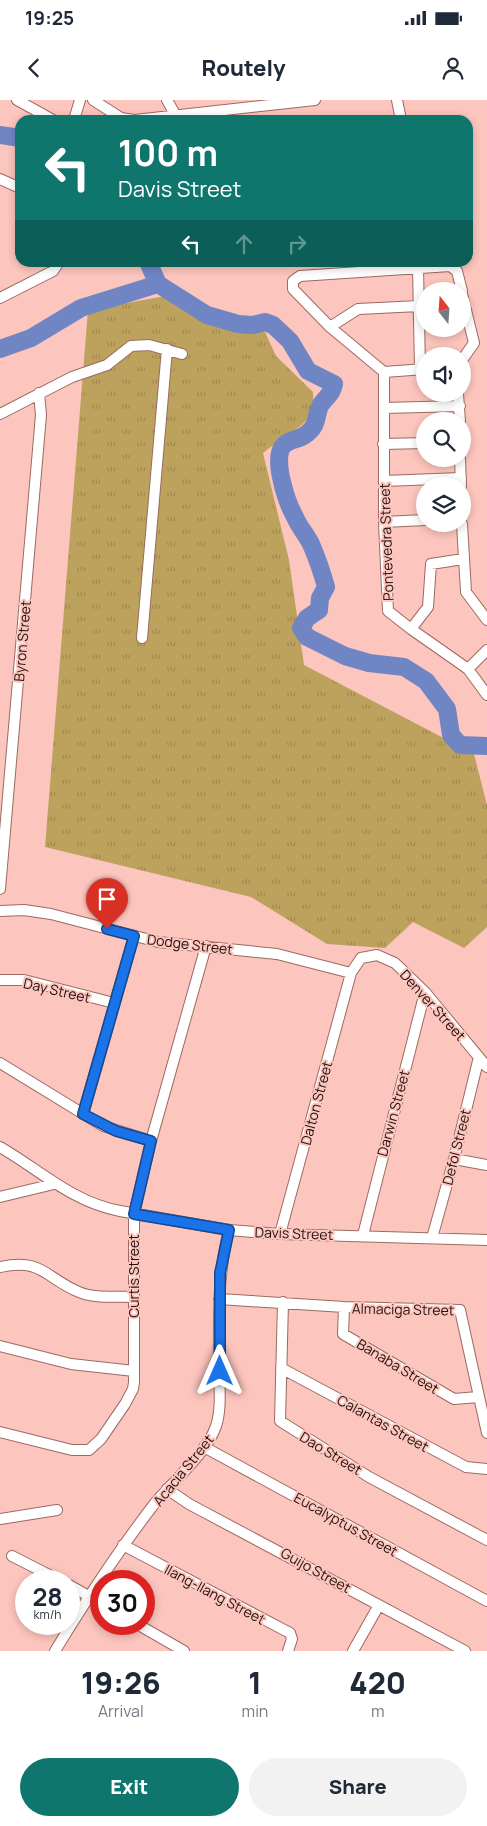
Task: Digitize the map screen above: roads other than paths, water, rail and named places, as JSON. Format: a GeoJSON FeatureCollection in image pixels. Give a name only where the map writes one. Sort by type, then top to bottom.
{"type":"FeatureCollection","features":[{"type":"Feature","properties":{"kind":"street"},"geometry":{"type":"LineString","coordinates":[[17,100],[44,115]]}},
{"type":"Feature","properties":{"kind":"street"},"geometry":{"type":"LineString","coordinates":[[76,115],[80,100]]}},
{"type":"Feature","properties":{"kind":"street"},"geometry":{"type":"LineString","coordinates":[[93,100],[116,115]]}},
{"type":"Feature","properties":{"kind":"street"},"geometry":{"type":"LineString","coordinates":[[167,100],[175,115]]}},
{"type":"Feature","properties":{"kind":"street"},"geometry":{"type":"LineString","coordinates":[[211,115],[265,103],[314,100]]}},
{"type":"Feature","properties":{"kind":"street"},"geometry":{"type":"LineString","coordinates":[[397,100],[400,115]]}},
{"type":"Feature","properties":{"kind":"street"},"geometry":{"type":"LineString","coordinates":[[0,179],[15,186]]}},
{"type":"Feature","properties":{"kind":"street"},"geometry":{"type":"LineString","coordinates":[[0,298],[53,271],[56,267]]}},
{"type":"Feature","properties":{"kind":"street"},"geometry":{"type":"LineString","coordinates":[[418,267],[418,282]]}},
{"type":"Feature","properties":{"kind":"street"},"geometry":{"type":"LineString","coordinates":[[416,369],[384,372],[330,327],[292,290],[293,281],[300,276],[418,267],[454,268],[457,271],[460,282]]}},
{"type":"Feature","properties":{"kind":"street"},"geometry":{"type":"LineString","coordinates":[[330,327],[358,309],[416,306]]}},
{"type":"Feature","properties":{"kind":"street"},"geometry":{"type":"LineString","coordinates":[[471,330],[474,343],[471,347]]}},
{"type":"Feature","properties":{"kind":"street"},"geometry":{"type":"LineString","coordinates":[[0,414],[72,376],[107,365],[131,346],[149,345],[182,354]]}},
{"type":"Feature","properties":{"kind":"street"},"geometry":{"type":"LineString","coordinates":[[142,638],[168,349]]}},
{"type":"Feature","properties":{"kind":"street","name":"Pontevedra Street"},"geometry":{"type":"LineString","coordinates":[[384,372],[384,522],[388,611],[468,668],[487,695]]}},
{"type":"Feature","properties":{"kind":"street","name":"Byron Street"},"geometry":{"type":"LineString","coordinates":[[0,889],[2,840],[42,416],[39,393]]}},
{"type":"Feature","properties":{"kind":"street"},"geometry":{"type":"LineString","coordinates":[[459,402],[460,412]]}},
{"type":"Feature","properties":{"kind":"street"},"geometry":{"type":"LineString","coordinates":[[384,408],[460,406]]}},
{"type":"Feature","properties":{"kind":"street"},"geometry":{"type":"LineString","coordinates":[[383,444],[416,442]]}},
{"type":"Feature","properties":{"kind":"street"},"geometry":{"type":"LineString","coordinates":[[384,481],[416,481]]}},
{"type":"Feature","properties":{"kind":"street"},"geometry":{"type":"LineString","coordinates":[[384,522],[416,520]]}},
{"type":"Feature","properties":{"kind":"street"},"geometry":{"type":"LineString","coordinates":[[462,532],[466,592],[487,620]]}},
{"type":"Feature","properties":{"kind":"street"},"geometry":{"type":"LineString","coordinates":[[411,629],[428,607],[431,564],[463,559]]}},
{"type":"Feature","properties":{"kind":"street"},"geometry":{"type":"LineString","coordinates":[[468,668],[487,650]]}},
{"type":"Feature","properties":{"kind":"street","name":"Dodge Street"},"geometry":{"type":"LineString","coordinates":[[0,911],[24,910],[52,914],[158,942],[277,954],[351,973]]}},
{"type":"Feature","properties":{"kind":"street"},"geometry":{"type":"LineString","coordinates":[[83,1114],[134,936]]}},
{"type":"Feature","properties":{"kind":"street","name":"Curtis Street"},"geometry":{"type":"LineString","coordinates":[[0,1432],[72,1450],[89,1450],[101,1439],[130,1396],[134,1371],[134,1214],[151,1141],[206,946]]}},
{"type":"Feature","properties":{"kind":"street","name":"Denver Street"},"geometry":{"type":"LineString","coordinates":[[351,973],[361,958],[377,955],[395,963],[425,992],[487,1067]]}},
{"type":"Feature","properties":{"kind":"street","name":"Dalton Street"},"geometry":{"type":"LineString","coordinates":[[280,1234],[351,973]]}},
{"type":"Feature","properties":{"kind":"street","name":"Day Street"},"geometry":{"type":"LineString","coordinates":[[0,980],[24,980],[114,1003]]}},
{"type":"Feature","properties":{"kind":"street","name":"Darwin Street"},"geometry":{"type":"LineString","coordinates":[[362,1235],[425,992]]}},
{"type":"Feature","properties":{"kind":"street","name":"Defol Street"},"geometry":{"type":"LineString","coordinates":[[432,1238],[479,1057]]}},
{"type":"Feature","properties":{"kind":"street"},"geometry":{"type":"LineString","coordinates":[[0,1064],[83,1114],[116,1131],[151,1141]]}},
{"type":"Feature","properties":{"kind":"street","name":"Davis Street"},"geometry":{"type":"LineString","coordinates":[[0,1147],[27,1163],[54,1184],[108,1209],[134,1214],[229,1230],[280,1234],[487,1240]]}},
{"type":"Feature","properties":{"kind":"street"},"geometry":{"type":"LineString","coordinates":[[454,1159],[487,1165]]}},
{"type":"Feature","properties":{"kind":"street"},"geometry":{"type":"LineString","coordinates":[[0,1197],[54,1184]]}},
{"type":"Feature","properties":{"kind":"street","name":"Acacia Street"},"geometry":{"type":"LineString","coordinates":[[55,1651],[88,1596],[123,1545],[167,1489],[204,1447],[216,1428],[218,1418],[219,1299],[222,1259],[229,1230]]}},
{"type":"Feature","properties":{"kind":"street"},"geometry":{"type":"LineString","coordinates":[[0,1267],[20,1264],[35,1266],[78,1292],[93,1296],[133,1297]]}},
{"type":"Feature","properties":{"kind":"street","name":"Almaciga Street"},"geometry":{"type":"LineString","coordinates":[[219,1299],[344,1307],[460,1310],[487,1432]]}},
{"type":"Feature","properties":{"kind":"street","name":"Dao Street"},"geometry":{"type":"LineString","coordinates":[[283,1302],[280,1421],[370,1477],[487,1540]]}},
{"type":"Feature","properties":{"kind":"street","name":"Banaba Street"},"geometry":{"type":"LineString","coordinates":[[344,1307],[342,1330],[344,1334],[454,1399],[478,1397]]}},
{"type":"Feature","properties":{"kind":"street"},"geometry":{"type":"LineString","coordinates":[[0,1346],[71,1364],[134,1371]]}},
{"type":"Feature","properties":{"kind":"street","name":"Calantas Street"},"geometry":{"type":"LineString","coordinates":[[281,1368],[466,1468],[487,1469]]}},
{"type":"Feature","properties":{"kind":"street","name":"Eucalyptus Street"},"geometry":{"type":"LineString","coordinates":[[204,1447],[487,1601]]}},
{"type":"Feature","properties":{"kind":"street","name":"Guijo Street"},"geometry":{"type":"LineString","coordinates":[[167,1489],[189,1504],[465,1651]]}},
{"type":"Feature","properties":{"kind":"street"},"geometry":{"type":"LineString","coordinates":[[0,1519],[57,1510]]}},
{"type":"Feature","properties":{"kind":"street","name":"Ilang-Ilang Street"},"geometry":{"type":"LineString","coordinates":[[123,1545],[290,1633],[292,1639],[288,1651]]}},
{"type":"Feature","properties":{"kind":"street"},"geometry":{"type":"LineString","coordinates":[[12,1556],[39,1570]]}},
{"type":"Feature","properties":{"kind":"street"},"geometry":{"type":"LineString","coordinates":[[80,1592],[88,1596]]}},
{"type":"Feature","properties":{"kind":"street"},"geometry":{"type":"LineString","coordinates":[[353,1651],[379,1605]]}},
{"type":"Feature","properties":{"kind":"street"},"geometry":{"type":"LineString","coordinates":[[155,1634],[184,1651]]}},
{"type":"Feature","properties":{"kind":"waterway"},"geometry":{"type":"LineString","coordinates":[[0,135],[15,137]]}},
{"type":"Feature","properties":{"kind":"waterway"},"geometry":{"type":"LineString","coordinates":[[150,267],[158,284],[207,315],[238,324],[253,325],[265,322],[273,325],[290,341],[308,371],[334,384],[331,392],[320,407],[313,427],[305,435],[284,445],[280,451],[279,459],[288,502],[311,544],[326,587],[320,598],[319,610],[307,618],[301,628],[307,637],[345,656],[369,663],[404,667],[426,681],[447,709],[451,735],[460,745],[487,746]]}},
{"type":"Feature","properties":{"kind":"waterway"},"geometry":{"type":"LineString","coordinates":[[0,349],[31,338],[81,308],[158,284]]}}]}
